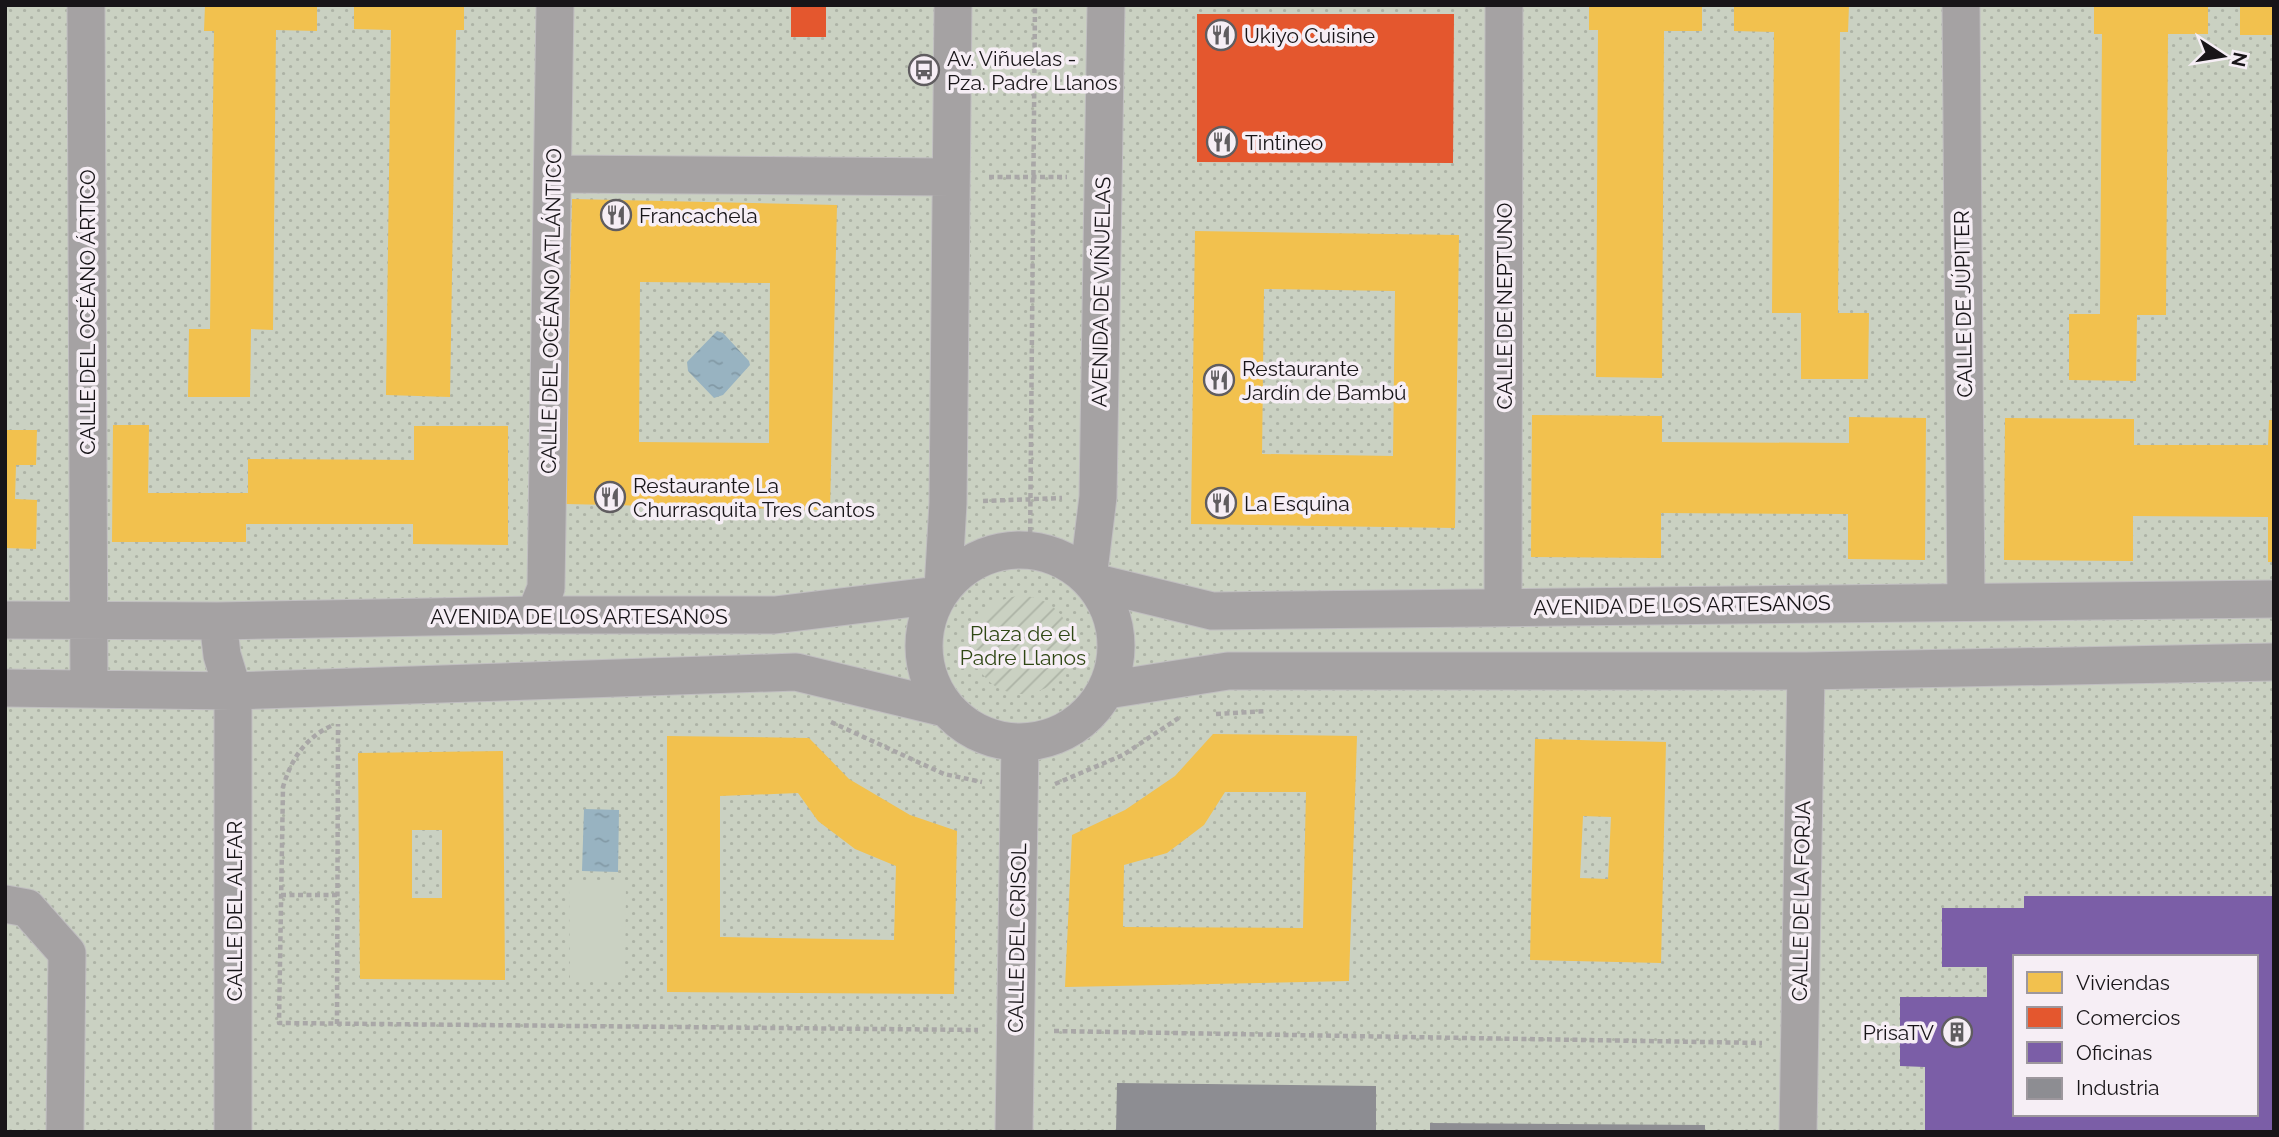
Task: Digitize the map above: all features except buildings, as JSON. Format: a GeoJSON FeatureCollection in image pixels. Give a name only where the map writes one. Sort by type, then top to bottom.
{"type":"FeatureCollection","features":[{"type":"Feature","properties":{"kind":"street","name":"CALLE DEL OCÉANO ÁRTICO"},"geometry":{"type":"LineString","coordinates":[[86,5],[89,619]]}},
{"type":"Feature","properties":{"kind":"street","name":"CALLE DEL OCÉANO ATLÁNTICO"},"geometry":{"type":"LineString","coordinates":[[535,615],[546,588],[555,5]]}},
{"type":"Feature","properties":{"kind":"street"},"geometry":{"type":"LineString","coordinates":[[941,592],[948,503],[953,5]]}},
{"type":"Feature","properties":{"kind":"street","name":"AVENIDA DE VIÑUELAS"},"geometry":{"type":"LineString","coordinates":[[1091,580],[1098,497],[1106,5]]}},
{"type":"Feature","properties":{"kind":"street","name":"CALLE DE NEPTUNO"},"geometry":{"type":"LineString","coordinates":[[1503,607],[1504,5]]}},
{"type":"Feature","properties":{"kind":"street","name":"CALLE DE JÚPITER"},"geometry":{"type":"LineString","coordinates":[[1961,5],[1966,602]]}},
{"type":"Feature","properties":{"kind":"street"},"geometry":{"type":"LineString","coordinates":[[552,174],[951,177]]}},
{"type":"Feature","properties":{"kind":"street"},"geometry":{"type":"LineString","coordinates":[[1030,549],[1064,559],[1091,580],[1106,601],[1115,622],[1117,646],[1107,690],[1091,712],[1070,729],[1046,740],[1020,743],[991,739],[966,727],[945,708],[932,687],[925,664],[923,640],[928,617],[941,592],[955,574],[977,559],[1003,550],[1030,549]]}},
{"type":"Feature","properties":{"kind":"street","name":"AVENIDA DE LOS ARTESANOS"},"geometry":{"type":"LineString","coordinates":[[1091,580],[1212,611],[2274,599]]}},
{"type":"Feature","properties":{"kind":"street","name":"AVENIDA DE LOS ARTESANOS"},"geometry":{"type":"LineString","coordinates":[[5,620],[218,621],[535,615],[775,615],[941,592]]}},
{"type":"Feature","properties":{"kind":"street"},"geometry":{"type":"LineString","coordinates":[[89,619],[89,688]]}},
{"type":"Feature","properties":{"kind":"street"},"geometry":{"type":"LineString","coordinates":[[218,621],[222,654],[233,691]]}},
{"type":"Feature","properties":{"kind":"street"},"geometry":{"type":"LineString","coordinates":[[1107,690],[1228,671],[1806,671],[2274,662]]}},
{"type":"Feature","properties":{"kind":"street","name":"CALLE DE LA FORJA"},"geometry":{"type":"LineString","coordinates":[[1798,1132],[1806,671]]}},
{"type":"Feature","properties":{"kind":"street"},"geometry":{"type":"LineString","coordinates":[[5,688],[233,691],[796,672],[945,708]]}},
{"type":"Feature","properties":{"kind":"street","name":"CALLE DEL ALFAR"},"geometry":{"type":"LineString","coordinates":[[233,691],[233,1132]]}},
{"type":"Feature","properties":{"kind":"street","name":"CALLE DEL CRISOL"},"geometry":{"type":"LineString","coordinates":[[1014,1132],[1020,743]]}},
{"type":"Feature","properties":{"kind":"street"},"geometry":{"type":"LineString","coordinates":[[5,904],[27,908],[67,953],[65,1132]]}},
{"type":"Feature","properties":{"kind":"path"},"geometry":{"type":"LineString","coordinates":[[1030,549],[1035,5]]}},
{"type":"Feature","properties":{"kind":"path"},"geometry":{"type":"LineString","coordinates":[[951,177],[1103,177]]}},
{"type":"Feature","properties":{"kind":"path"},"geometry":{"type":"LineString","coordinates":[[948,503],[1098,497]]}},
{"type":"Feature","properties":{"kind":"path"},"geometry":{"type":"LineString","coordinates":[[279,1023],[283,787],[290,762],[303,746],[326,728],[348,719]]}},
{"type":"Feature","properties":{"kind":"path"},"geometry":{"type":"LineString","coordinates":[[337,1024],[338,723]]}},
{"type":"Feature","properties":{"kind":"path"},"geometry":{"type":"LineString","coordinates":[[281,895],[337,895]]}},
{"type":"Feature","properties":{"kind":"green space"},"geometry":{"type":"Polygon","coordinates":[[[5,5],[2274,5],[2274,1132],[5,1132],[5,5]]]}},
{"type":"Feature","properties":{"kind":"green space","name":"Plaza de el Padre Llanos"},"geometry":{"type":"Polygon","coordinates":[[[1022,596],[1041,600],[1057,610],[1067,626],[1071,645],[1067,664],[1057,680],[1041,690],[1022,694],[1003,690],[987,680],[977,664],[973,645],[977,626],[987,610],[1003,600],[1022,596]]]}},
{"type":"Feature","properties":{"kind":"green space"},"geometry":{"type":"Polygon","coordinates":[[[569,881],[626,881],[625,978],[570,978],[569,881]]]}},
{"type":"Feature","properties":{"kind":"water"},"geometry":{"type":"Polygon","coordinates":[[[717,331],[723,333],[750,365],[723,395],[714,398],[688,371],[687,362],[717,331]]]}},
{"type":"Feature","properties":{"kind":"water"},"geometry":{"type":"Polygon","coordinates":[[[584,809],[619,810],[618,872],[582,871],[584,809]]]}},
{"type":"Feature","properties":{"kind":"place","name":"Ukiyo Cuisine"},"geometry":{"type":"Point","coordinates":[1221,35]}},
{"type":"Feature","properties":{"kind":"place","name":"Av. Viñuelas - Pza. Padre Llanos"},"geometry":{"type":"Point","coordinates":[924,70]}},
{"type":"Feature","properties":{"kind":"place","name":"Tintineo"},"geometry":{"type":"Point","coordinates":[1222,142]}},
{"type":"Feature","properties":{"kind":"place","name":"Francachela"},"geometry":{"type":"Point","coordinates":[616,215]}},
{"type":"Feature","properties":{"kind":"place","name":"Restaurante Jardín de Bambú"},"geometry":{"type":"Point","coordinates":[1219,380]}},
{"type":"Feature","properties":{"kind":"place","name":"Restaurante La Churrasquita Tres Cantos"},"geometry":{"type":"Point","coordinates":[610,497]}},
{"type":"Feature","properties":{"kind":"place","name":"La Esquina"},"geometry":{"type":"Point","coordinates":[1221,503]}},
{"type":"Feature","properties":{"kind":"place","name":"PrisaTV"},"geometry":{"type":"Point","coordinates":[1957,1032]}}]}
